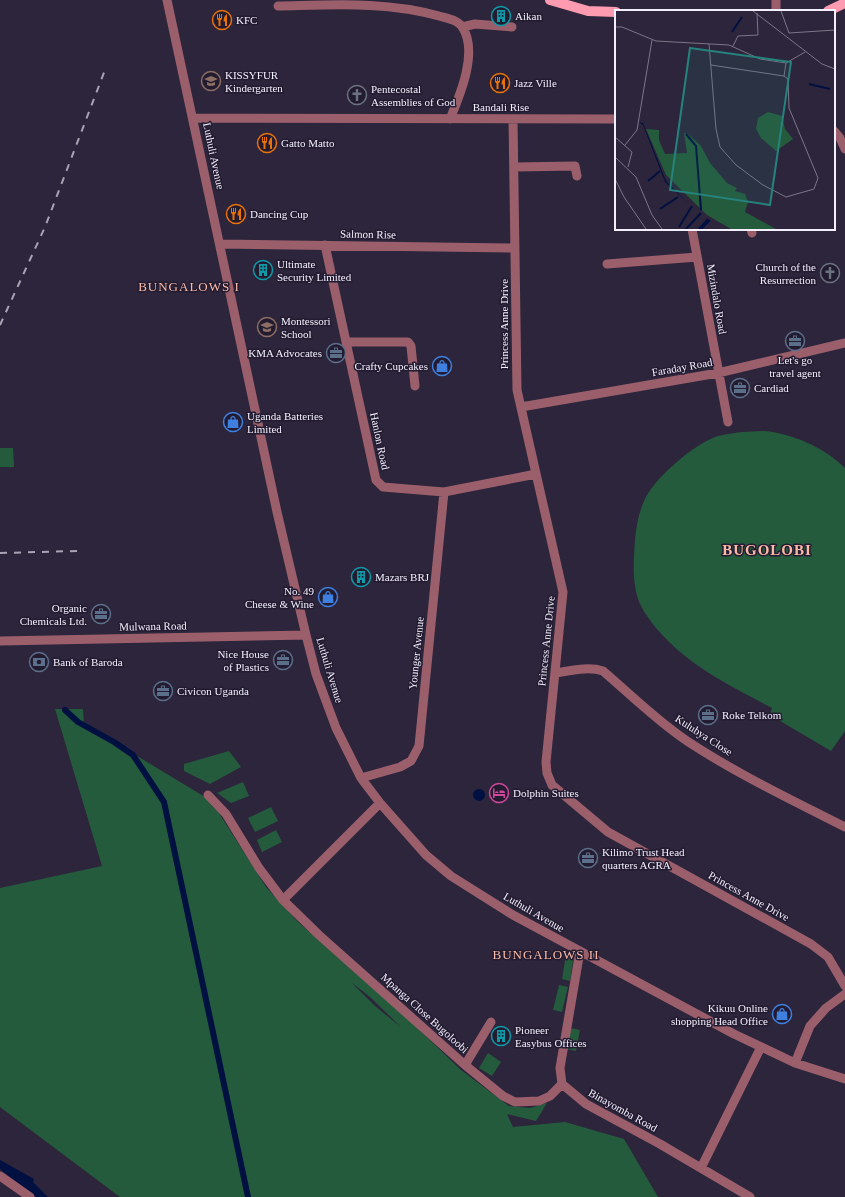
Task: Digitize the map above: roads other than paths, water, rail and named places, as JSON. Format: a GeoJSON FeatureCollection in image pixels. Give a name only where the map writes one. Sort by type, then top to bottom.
{"type":"FeatureCollection","features":[{"type":"Feature","properties":{"kind":"main road"},"geometry":{"type":"LineString","coordinates":[[550,0],[588,11],[615,12]]}},
{"type":"Feature","properties":{"kind":"main road"},"geometry":{"type":"LineString","coordinates":[[830,10],[845,3]]}},
{"type":"Feature","properties":{"kind":"street","name":"Luthuli Avenue"},"geometry":{"type":"LineString","coordinates":[[167,0],[306,636],[316,674],[336,728],[361,778],[380,803],[426,855],[451,876],[513,915],[761,1047],[795,1062],[845,1079]]}},
{"type":"Feature","properties":{"kind":"street"},"geometry":{"type":"LineString","coordinates":[[278,6],[359,4],[401,7],[448,19],[462,27],[467,37],[466,73],[450,119]]}},
{"type":"Feature","properties":{"kind":"street"},"geometry":{"type":"LineString","coordinates":[[462,27],[475,24],[512,27]]}},
{"type":"Feature","properties":{"kind":"street","name":"Bandali Rise"},"geometry":{"type":"LineString","coordinates":[[193,118],[615,119]]}},
{"type":"Feature","properties":{"kind":"street","name":"Princess Anne Drive"},"geometry":{"type":"LineString","coordinates":[[513,119],[516,378],[521,407],[562,584],[563,602],[546,762],[549,779],[556,789],[608,832],[811,944],[828,957],[845,986]]}},
{"type":"Feature","properties":{"kind":"street"},"geometry":{"type":"LineString","coordinates":[[835,132],[840,138],[845,150]]}},
{"type":"Feature","properties":{"kind":"street"},"geometry":{"type":"LineString","coordinates":[[514,167],[575,166],[577,176]]}},
{"type":"Feature","properties":{"kind":"street","name":"Mizindalo Road"},"geometry":{"type":"LineString","coordinates":[[692,230],[728,422]]}},
{"type":"Feature","properties":{"kind":"street","name":"Salmon Rise"},"geometry":{"type":"LineString","coordinates":[[221,244],[515,248]]}},
{"type":"Feature","properties":{"kind":"street","name":"Hanlon Road"},"geometry":{"type":"LineString","coordinates":[[325,245],[376,480],[379,484],[383,487],[444,492],[536,474]]}},
{"type":"Feature","properties":{"kind":"street"},"geometry":{"type":"LineString","coordinates":[[606,264],[697,257]]}},
{"type":"Feature","properties":{"kind":"street"},"geometry":{"type":"LineString","coordinates":[[346,342],[408,342],[411,346],[415,386]]}},
{"type":"Feature","properties":{"kind":"street","name":"Faraday Road"},"geometry":{"type":"LineString","coordinates":[[521,407],[718,373],[845,343]]}},
{"type":"Feature","properties":{"kind":"street","name":"Younger Avenue"},"geometry":{"type":"LineString","coordinates":[[361,778],[400,767],[411,761],[419,746],[444,492]]}},
{"type":"Feature","properties":{"kind":"street","name":"Mulwana Road"},"geometry":{"type":"LineString","coordinates":[[0,641],[306,636]]}},
{"type":"Feature","properties":{"kind":"street","name":"Kulubya Close"},"geometry":{"type":"LineString","coordinates":[[555,673],[586,669],[597,669],[603,671],[670,729],[688,742],[750,778],[845,827]]}},
{"type":"Feature","properties":{"kind":"street","name":"Mpanga Close Bugoloobi"},"geometry":{"type":"LineString","coordinates":[[208,795],[226,814],[259,868],[283,900],[319,936],[465,1065],[503,1096],[515,1102],[530,1102],[546,1098],[562,1084]]}},
{"type":"Feature","properties":{"kind":"street"},"geometry":{"type":"LineString","coordinates":[[283,900],[380,803]]}},
{"type":"Feature","properties":{"kind":"street"},"geometry":{"type":"LineString","coordinates":[[562,1084],[560,1068],[580,952]]}},
{"type":"Feature","properties":{"kind":"street"},"geometry":{"type":"LineString","coordinates":[[795,1062],[810,1026],[826,1008],[845,994]]}},
{"type":"Feature","properties":{"kind":"street"},"geometry":{"type":"LineString","coordinates":[[465,1065],[491,1022]]}},
{"type":"Feature","properties":{"kind":"street"},"geometry":{"type":"LineString","coordinates":[[701,1168],[761,1047]]}},
{"type":"Feature","properties":{"kind":"street","name":"Binayomba Road"},"geometry":{"type":"LineString","coordinates":[[562,1084],[586,1104],[750,1197]]}},
{"type":"Feature","properties":{"kind":"street"},"geometry":{"type":"LineString","coordinates":[[0,1176],[16,1194],[30,1197]]}},
{"type":"Feature","properties":{"kind":"waterway"},"geometry":{"type":"LineString","coordinates":[[65,710],[78,722],[114,742],[133,755],[164,802],[248,1197]]}},
{"type":"Feature","properties":{"kind":"railway"},"geometry":{"type":"LineString","coordinates":[[0,325],[45,227],[105,70]]}},
{"type":"Feature","properties":{"kind":"railway"},"geometry":{"type":"LineString","coordinates":[[0,553],[77,551]]}},
{"type":"Feature","properties":{"kind":"place","name":"Aikan"},"geometry":{"type":"Point","coordinates":[501,16]}},
{"type":"Feature","properties":{"kind":"place","name":"KFC"},"geometry":{"type":"Point","coordinates":[222,20]}},
{"type":"Feature","properties":{"kind":"place","name":"KISSYFUR Kindergarten"},"geometry":{"type":"Point","coordinates":[211,81]}},
{"type":"Feature","properties":{"kind":"place","name":"Jazz Ville"},"geometry":{"type":"Point","coordinates":[500,83]}},
{"type":"Feature","properties":{"kind":"place","name":"Pentecostal Assemblies of God"},"geometry":{"type":"Point","coordinates":[357,95]}},
{"type":"Feature","properties":{"kind":"place","name":"Gatto Matto"},"geometry":{"type":"Point","coordinates":[267,143]}},
{"type":"Feature","properties":{"kind":"place","name":"Dancing Cup"},"geometry":{"type":"Point","coordinates":[236,214]}},
{"type":"Feature","properties":{"kind":"place","name":"Ultimate Security Limited"},"geometry":{"type":"Point","coordinates":[263,270]}},
{"type":"Feature","properties":{"kind":"place","name":"Church of the Resurrection"},"geometry":{"type":"Point","coordinates":[830,273]}},
{"type":"Feature","properties":{"kind":"place","name":"Montessori School"},"geometry":{"type":"Point","coordinates":[267,327]}},
{"type":"Feature","properties":{"kind":"place","name":"Let's go travel agent"},"geometry":{"type":"Point","coordinates":[795,341]}},
{"type":"Feature","properties":{"kind":"place","name":"KMA Advocates"},"geometry":{"type":"Point","coordinates":[336,353]}},
{"type":"Feature","properties":{"kind":"place","name":"Crafty Cupcakes"},"geometry":{"type":"Point","coordinates":[442,366]}},
{"type":"Feature","properties":{"kind":"place","name":"Cardiad"},"geometry":{"type":"Point","coordinates":[740,388]}},
{"type":"Feature","properties":{"kind":"place","name":"Uganda Batteries Limited"},"geometry":{"type":"Point","coordinates":[233,422]}},
{"type":"Feature","properties":{"kind":"place","name":"Mazars BRJ"},"geometry":{"type":"Point","coordinates":[361,577]}},
{"type":"Feature","properties":{"kind":"place","name":"No. 49 Cheese & Wine"},"geometry":{"type":"Point","coordinates":[328,597]}},
{"type":"Feature","properties":{"kind":"place","name":"Organic Chemicals Ltd."},"geometry":{"type":"Point","coordinates":[101,614]}},
{"type":"Feature","properties":{"kind":"place","name":"Nice House of Plastics"},"geometry":{"type":"Point","coordinates":[283,660]}},
{"type":"Feature","properties":{"kind":"place","name":"Bank of Baroda"},"geometry":{"type":"Point","coordinates":[39,662]}},
{"type":"Feature","properties":{"kind":"place","name":"Civicon Uganda"},"geometry":{"type":"Point","coordinates":[163,691]}},
{"type":"Feature","properties":{"kind":"place","name":"Roke Telkom"},"geometry":{"type":"Point","coordinates":[708,715]}},
{"type":"Feature","properties":{"kind":"place","name":"Dolphin Suites"},"geometry":{"type":"Point","coordinates":[499,793]}},
{"type":"Feature","properties":{"kind":"place","name":"Kilimo Trust Head quarters AGRA"},"geometry":{"type":"Point","coordinates":[588,858]}},
{"type":"Feature","properties":{"kind":"place","name":"Kikuu Online shopping Head Office"},"geometry":{"type":"Point","coordinates":[782,1014]}},
{"type":"Feature","properties":{"kind":"place","name":"Pioneer Easybus Offices"},"geometry":{"type":"Point","coordinates":[501,1036]}},
{"type":"Feature","properties":{"kind":"district","name":"BUNGALOWS I"},"geometry":{"type":"Point","coordinates":[189,286]}},
{"type":"Feature","properties":{"kind":"district","name":"BUGOLOBI"},"geometry":{"type":"Point","coordinates":[767,550]}},
{"type":"Feature","properties":{"kind":"district","name":"BUNGALOWS II"},"geometry":{"type":"Point","coordinates":[546,954]}}]}
